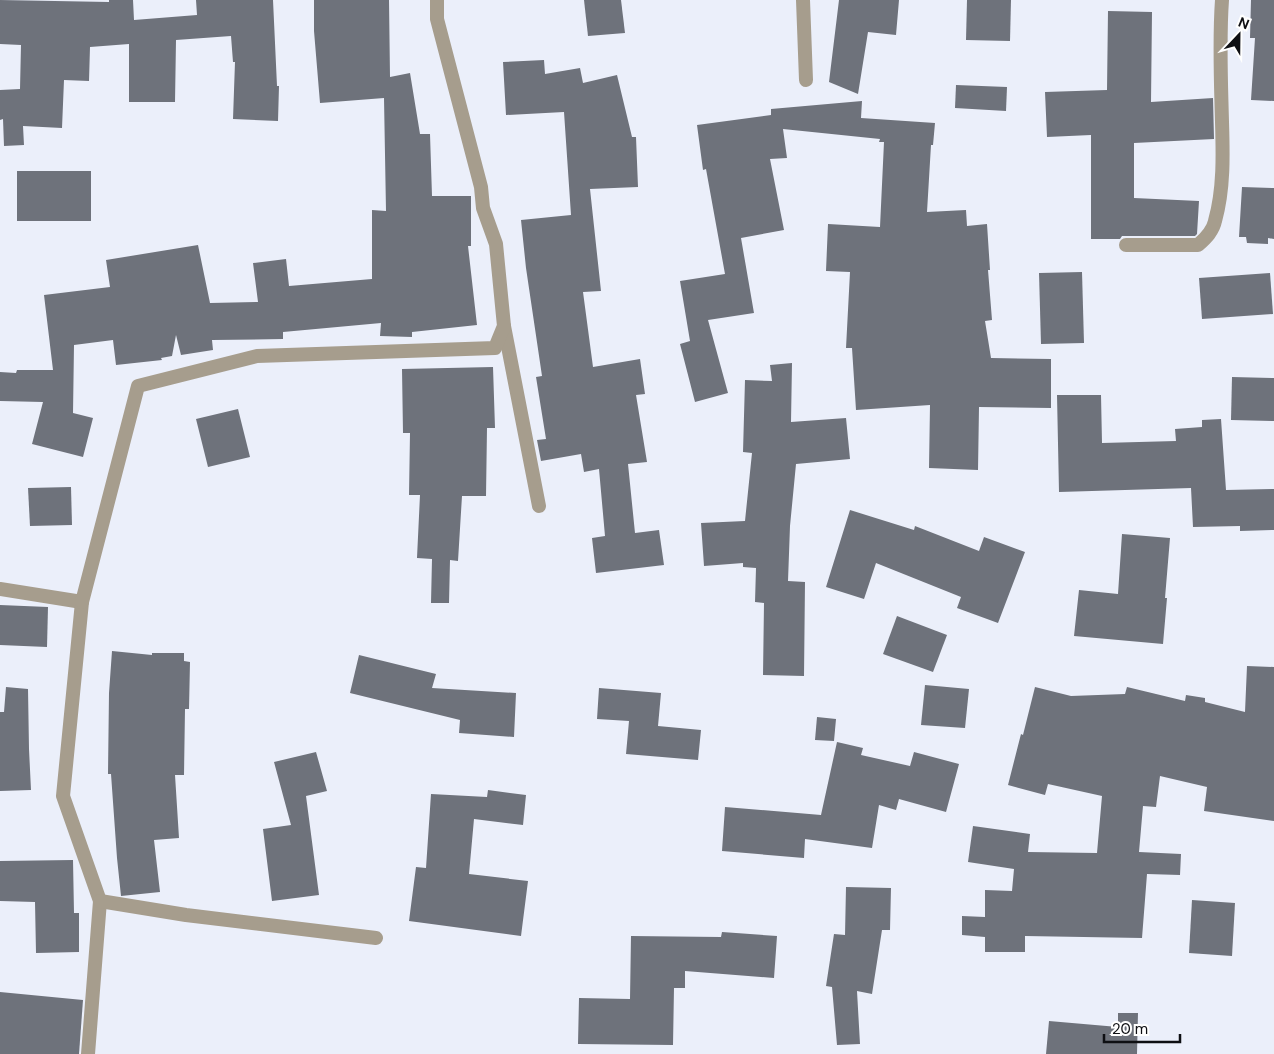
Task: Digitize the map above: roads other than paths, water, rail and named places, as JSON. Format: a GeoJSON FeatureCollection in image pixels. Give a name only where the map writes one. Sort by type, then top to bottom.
{"type":"FeatureCollection","features":[{"type":"Feature","properties":{"kind":"street"},"geometry":{"type":"LineString","coordinates":[[437,0],[437,19],[484,208],[496,244],[504,326],[539,506]]}},
{"type":"Feature","properties":{"kind":"street"},"geometry":{"type":"LineString","coordinates":[[803,0],[806,80]]}},
{"type":"Feature","properties":{"kind":"street"},"geometry":{"type":"LineString","coordinates":[[1126,244],[1198,246],[1208,236],[1215,222],[1221,186],[1223,148],[1220,26],[1222,0]]}},
{"type":"Feature","properties":{"kind":"street"},"geometry":{"type":"LineString","coordinates":[[88,1054],[100,901],[63,796],[82,602],[138,386],[257,356],[494,348],[504,326]]}},
{"type":"Feature","properties":{"kind":"street"},"geometry":{"type":"LineString","coordinates":[[0,589],[82,602]]}},
{"type":"Feature","properties":{"kind":"street"},"geometry":{"type":"LineString","coordinates":[[100,901],[186,915],[376,938]]}}]}
